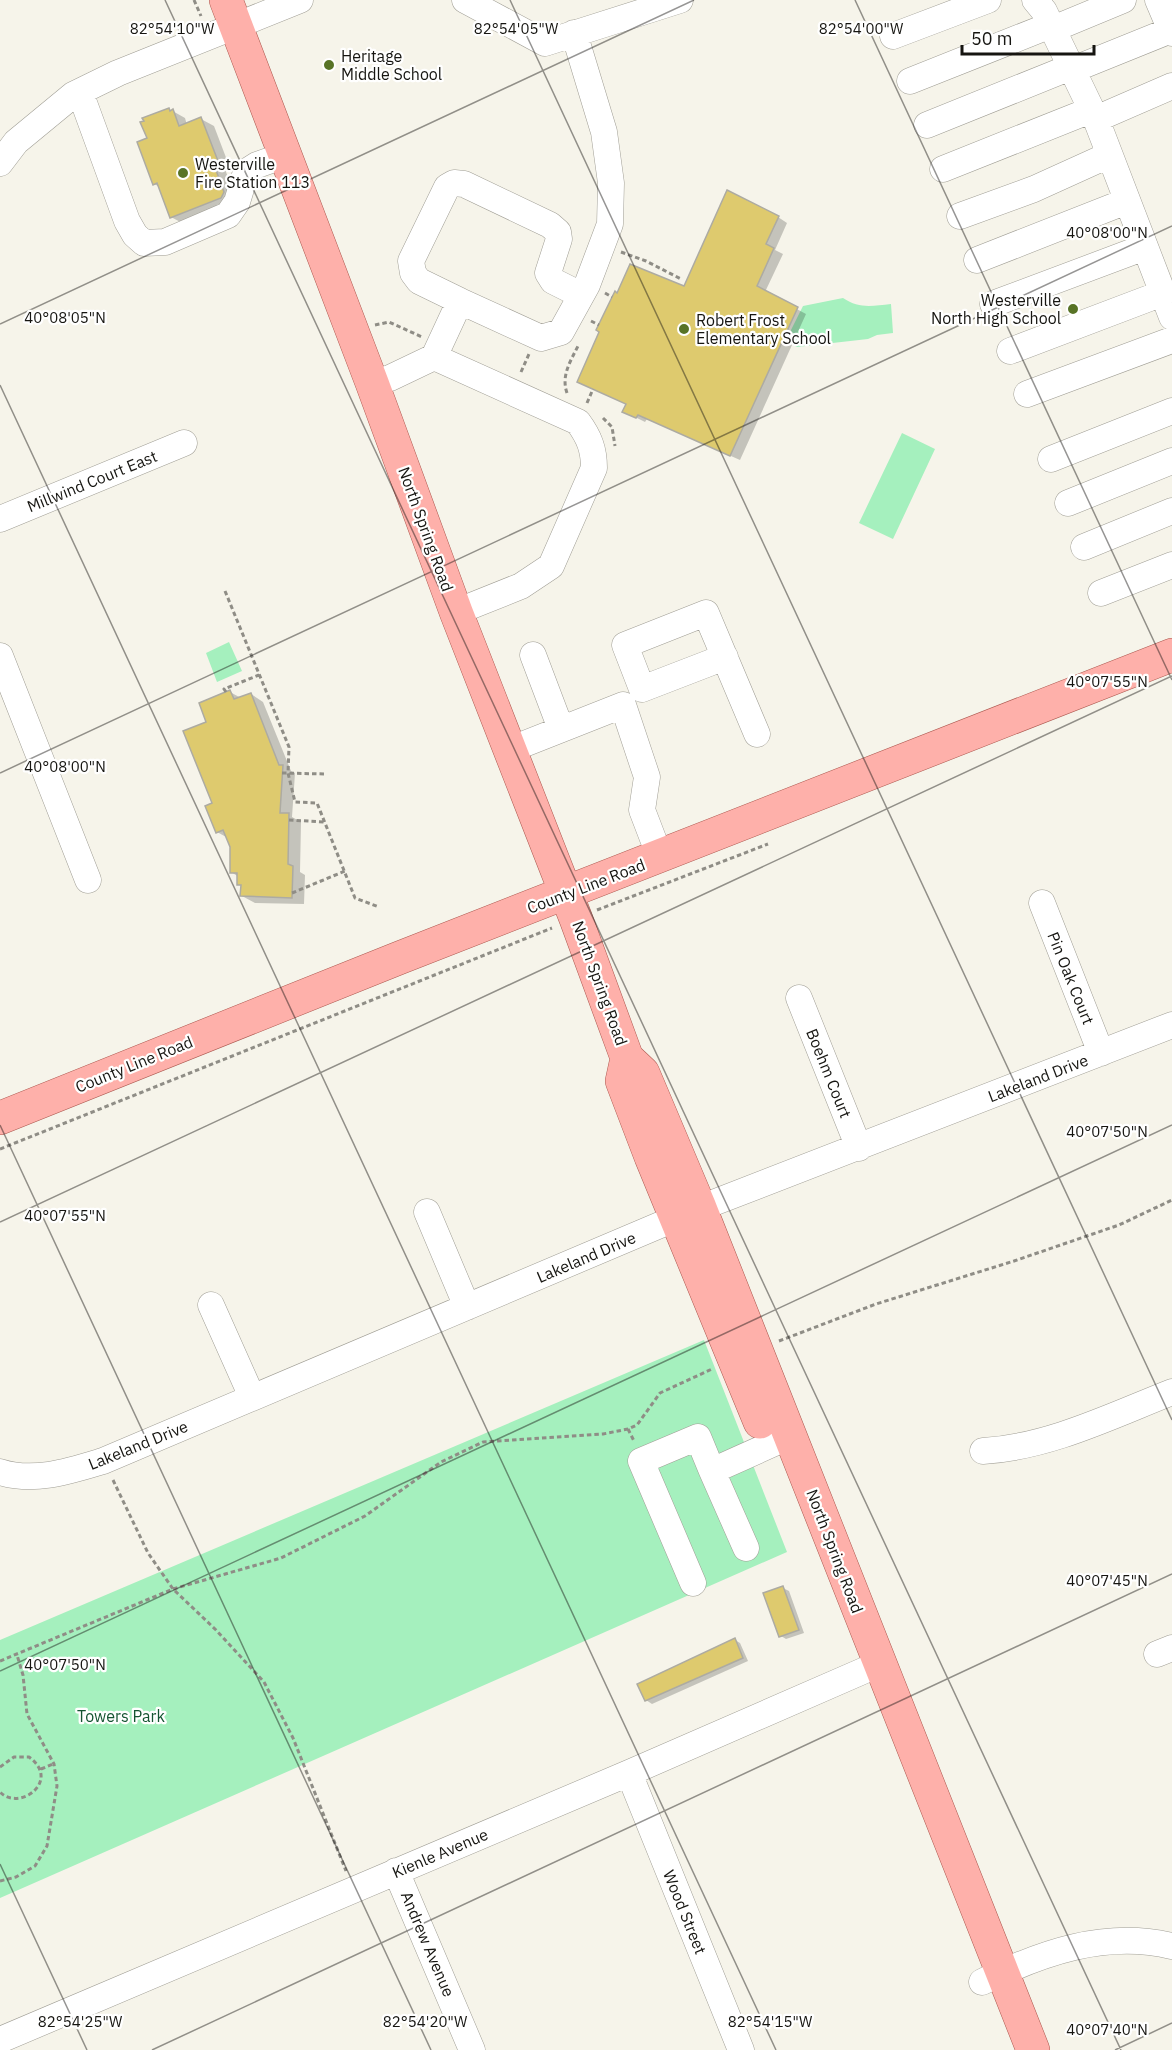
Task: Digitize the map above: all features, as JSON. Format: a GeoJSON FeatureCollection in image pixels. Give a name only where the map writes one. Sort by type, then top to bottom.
{"type":"FeatureCollection","features":[{"type":"Feature","properties":{"kind":"main road","name":"North Spring Road"},"geometry":{"type":"LineString","coordinates":[[231,13],[372,383],[456,612],[571,906],[627,1058],[643,1073],[689,1213],[991,1977],[1009,2050]]}},
{"type":"Feature","properties":{"kind":"main road","name":"County Line Road"},"geometry":{"type":"LineString","coordinates":[[0,1118],[399,958],[571,906],[660,857],[1172,655]]}},
{"type":"Feature","properties":{"kind":"main road","name":"North Spring Road"},"geometry":{"type":"LineString","coordinates":[[991,1977],[1033,2050]]}},
{"type":"Feature","properties":{"kind":"street"},"geometry":{"type":"LineString","coordinates":[[0,163],[16,142],[73,95],[231,13],[300,0]]}},
{"type":"Feature","properties":{"kind":"street"},"geometry":{"type":"LineString","coordinates":[[465,0],[545,43],[680,0]]}},
{"type":"Feature","properties":{"kind":"street"},"geometry":{"type":"LineString","coordinates":[[893,36],[988,0]]}},
{"type":"Feature","properties":{"kind":"street"},"geometry":{"type":"LineString","coordinates":[[1035,0],[1044,11],[1093,114],[1172,317]]}},
{"type":"Feature","properties":{"kind":"street"},"geometry":{"type":"LineString","coordinates":[[910,81],[1123,0]]}},
{"type":"Feature","properties":{"kind":"street"},"geometry":{"type":"LineString","coordinates":[[927,125],[1171,32],[1158,0]]}},
{"type":"Feature","properties":{"kind":"street"},"geometry":{"type":"LineString","coordinates":[[574,33],[604,132],[611,183],[610,224],[581,295],[561,332],[541,338],[460,301],[419,281],[413,273],[411,261],[447,187],[453,183],[464,184],[550,225],[558,232],[559,239],[548,273],[553,281],[581,295]]}},
{"type":"Feature","properties":{"kind":"street"},"geometry":{"type":"LineString","coordinates":[[943,169],[1172,86]]}},
{"type":"Feature","properties":{"kind":"street"},"geometry":{"type":"LineString","coordinates":[[80,92],[127,221],[135,235],[144,243],[165,242],[228,215],[237,202],[246,172],[285,154]]}},
{"type":"Feature","properties":{"kind":"street"},"geometry":{"type":"LineString","coordinates":[[960,216],[1034,189],[1109,155]]}},
{"type":"Feature","properties":{"kind":"street"},"geometry":{"type":"LineString","coordinates":[[977,260],[1127,201]]}},
{"type":"Feature","properties":{"kind":"street"},"geometry":{"type":"LineString","coordinates":[[993,304],[1145,247]]}},
{"type":"Feature","properties":{"kind":"street"},"geometry":{"type":"LineString","coordinates":[[1010,351],[1163,293]]}},
{"type":"Feature","properties":{"kind":"street"},"geometry":{"type":"LineString","coordinates":[[372,383],[390,378],[437,350],[460,301]]}},
{"type":"Feature","properties":{"kind":"street"},"geometry":{"type":"LineString","coordinates":[[1027,394],[1172,340]]}},
{"type":"Feature","properties":{"kind":"street"},"geometry":{"type":"LineString","coordinates":[[437,350],[578,422],[589,436],[594,452],[594,468],[550,566],[521,586],[456,612]]}},
{"type":"Feature","properties":{"kind":"street"},"geometry":{"type":"LineString","coordinates":[[1051,459],[1172,411]]}},
{"type":"Feature","properties":{"kind":"street","name":"Millwind Court East"},"geometry":{"type":"LineString","coordinates":[[0,519],[184,443]]}},
{"type":"Feature","properties":{"kind":"street"},"geometry":{"type":"LineString","coordinates":[[1068,503],[1172,461]]}},
{"type":"Feature","properties":{"kind":"street"},"geometry":{"type":"LineString","coordinates":[[1084,547],[1172,511]]}},
{"type":"Feature","properties":{"kind":"street"},"geometry":{"type":"LineString","coordinates":[[1101,593],[1172,565]]}},
{"type":"Feature","properties":{"kind":"street"},"geometry":{"type":"LineString","coordinates":[[660,857],[642,810],[647,777],[625,645],[706,613],[757,734]]}},
{"type":"Feature","properties":{"kind":"street"},"geometry":{"type":"LineString","coordinates":[[533,655],[561,729]]}},
{"type":"Feature","properties":{"kind":"street"},"geometry":{"type":"LineString","coordinates":[[0,656],[88,880]]}},
{"type":"Feature","properties":{"kind":"street"},"geometry":{"type":"LineString","coordinates":[[509,750],[725,657]]}},
{"type":"Feature","properties":{"kind":"street","name":"Pin Oak Court"},"geometry":{"type":"LineString","coordinates":[[1042,903],[1101,1053]]}},
{"type":"Feature","properties":{"kind":"street","name":"Boehm Court"},"geometry":{"type":"LineString","coordinates":[[799,998],[859,1148]]}},
{"type":"Feature","properties":{"kind":"street","name":"Lakeland Drive"},"geometry":{"type":"LineString","coordinates":[[0,1472],[34,1477],[65,1473],[104,1461],[689,1213],[1172,1025]]}},
{"type":"Feature","properties":{"kind":"street"},"geometry":{"type":"LineString","coordinates":[[427,1212],[467,1307]]}},
{"type":"Feature","properties":{"kind":"street"},"geometry":{"type":"LineString","coordinates":[[211,1305],[252,1397]]}},
{"type":"Feature","properties":{"kind":"street"},"geometry":{"type":"LineString","coordinates":[[983,1451],[1010,1449],[1049,1439],[1172,1392]]}},
{"type":"Feature","properties":{"kind":"street"},"geometry":{"type":"LineString","coordinates":[[693,1583],[641,1461],[698,1437],[746,1548]]}},
{"type":"Feature","properties":{"kind":"street"},"geometry":{"type":"LineString","coordinates":[[712,1471],[780,1441]]}},
{"type":"Feature","properties":{"kind":"street","name":"Kienle Avenue"},"geometry":{"type":"LineString","coordinates":[[0,2040],[869,1669]]}},
{"type":"Feature","properties":{"kind":"street","name":"Wood Street"},"geometry":{"type":"LineString","coordinates":[[629,1773],[741,2050]]}},
{"type":"Feature","properties":{"kind":"street","name":"Andrew Avenue"},"geometry":{"type":"LineString","coordinates":[[396,1871],[472,2050]]}},
{"type":"Feature","properties":{"kind":"street"},"geometry":{"type":"LineString","coordinates":[[991,1977],[1064,1948],[1122,1940],[1172,1946]]}},
{"type":"Feature","properties":{"kind":"path"},"geometry":{"type":"LineString","coordinates":[[619,252],[646,261],[681,279]]}},
{"type":"Feature","properties":{"kind":"path"},"geometry":{"type":"LineString","coordinates":[[590,320],[599,325]]}},
{"type":"Feature","properties":{"kind":"path"},"geometry":{"type":"LineString","coordinates":[[368,328],[389,322],[437,350]]}},
{"type":"Feature","properties":{"kind":"path"},"geometry":{"type":"LineString","coordinates":[[518,377],[527,359]]}},
{"type":"Feature","properties":{"kind":"path"},"geometry":{"type":"LineString","coordinates":[[585,407],[593,389]]}},
{"type":"Feature","properties":{"kind":"path"},"geometry":{"type":"LineString","coordinates":[[559,394],[569,399]]}},
{"type":"Feature","properties":{"kind":"path"},"geometry":{"type":"LineString","coordinates":[[599,415],[612,427],[615,450]]}},
{"type":"Feature","properties":{"kind":"path"},"geometry":{"type":"LineString","coordinates":[[225,591],[289,747],[288,773],[295,801],[317,803],[355,898],[379,907]]}},
{"type":"Feature","properties":{"kind":"path"},"geometry":{"type":"LineString","coordinates":[[226,692],[224,689],[259,675]]}},
{"type":"Feature","properties":{"kind":"path"},"geometry":{"type":"LineString","coordinates":[[282,773],[326,774]]}},
{"type":"Feature","properties":{"kind":"path"},"geometry":{"type":"LineString","coordinates":[[289,820],[325,822]]}},
{"type":"Feature","properties":{"kind":"path"},"geometry":{"type":"LineString","coordinates":[[0,1149],[571,906],[768,844]]}},
{"type":"Feature","properties":{"kind":"path"},"geometry":{"type":"LineString","coordinates":[[292,893],[345,871]]}},
{"type":"Feature","properties":{"kind":"path"},"geometry":{"type":"LineString","coordinates":[[0,1661],[173,1589],[281,1558],[365,1516],[441,1462],[483,1442],[603,1434],[628,1430],[637,1425],[660,1393],[745,1354],[876,1304],[1119,1225],[1172,1200]]}},
{"type":"Feature","properties":{"kind":"path"},"geometry":{"type":"LineString","coordinates":[[104,1461],[148,1553],[173,1589],[216,1630],[264,1682],[293,1738],[353,1890]]}},
{"type":"Feature","properties":{"kind":"path"},"geometry":{"type":"LineString","coordinates":[[0,1881],[16,1877],[34,1866],[47,1846],[57,1786],[54,1764],[27,1714],[23,1675],[17,1655]]}},
{"type":"Feature","properties":{"kind":"path"},"geometry":{"type":"LineString","coordinates":[[0,1767],[14,1757],[29,1757],[41,1769],[42,1775],[38,1786],[26,1796],[9,1797],[0,1792]]}},
{"type":"Feature","properties":{"kind":"path"},"geometry":{"type":"LineString","coordinates":[[41,1769],[54,1764]]}},
{"type":"Feature","properties":{"kind":"green space"},"geometry":{"type":"Polygon","coordinates":[[[843,298],[860,305],[891,304],[893,333],[868,339],[797,347],[793,345],[791,330],[803,306],[843,298]]]}},
{"type":"Feature","properties":{"kind":"green space"},"geometry":{"type":"Polygon","coordinates":[[[902,433],[935,449],[893,539],[859,523],[902,433]]]}},
{"type":"Feature","properties":{"kind":"green space"},"geometry":{"type":"Polygon","coordinates":[[[229,642],[242,671],[217,682],[206,653],[229,642]]]}},
{"type":"Feature","properties":{"kind":"green space","name":"Towers Park"},"geometry":{"type":"Polygon","coordinates":[[[704,1340],[787,1552],[0,1898],[0,1640],[704,1340]]]}},
{"type":"Feature","properties":{"kind":"building","name":"Westerville Fire Station 113"},"geometry":{"type":"Polygon","coordinates":[[[169,108],[170,111],[173,109],[179,126],[201,117],[218,161],[213,162],[224,192],[221,198],[170,218],[157,183],[153,185],[137,142],[147,138],[140,122],[144,121],[142,118],[169,108]]]}},
{"type":"Feature","properties":{"kind":"building","name":"Robert Frost Elementary School"},"geometry":{"type":"Polygon","coordinates":[[[727,190],[779,216],[766,244],[774,248],[757,286],[798,307],[730,456],[638,415],[636,418],[622,412],[626,404],[577,382],[599,332],[596,330],[630,264],[684,286],[727,190]]]}},
{"type":"Feature","properties":{"kind":"building"},"geometry":{"type":"Polygon","coordinates":[[[230,690],[234,699],[251,693],[279,765],[283,765],[280,813],[289,813],[288,864],[293,866],[292,898],[240,896],[241,885],[237,885],[237,873],[230,873],[230,847],[223,830],[216,833],[205,806],[212,803],[183,731],[206,722],[199,703],[230,690]]]}},
{"type":"Feature","properties":{"kind":"building"},"geometry":{"type":"Polygon","coordinates":[[[783,1586],[799,1630],[779,1637],[763,1593],[783,1586]]]}},
{"type":"Feature","properties":{"kind":"building"},"geometry":{"type":"Polygon","coordinates":[[[735,1638],[743,1658],[645,1701],[637,1684],[735,1638]]]}},
{"type":"Feature","properties":{"kind":"place","name":"Heritage Middle School"},"geometry":{"type":"Point","coordinates":[329,65]}},
{"type":"Feature","properties":{"kind":"place","name":"Westerville Fire Station 113"},"geometry":{"type":"Point","coordinates":[183,173]}},
{"type":"Feature","properties":{"kind":"place","name":"Westerville North High School"},"geometry":{"type":"Point","coordinates":[1073,309]}},
{"type":"Feature","properties":{"kind":"place","name":"Robert Frost Elementary School"},"geometry":{"type":"Point","coordinates":[684,329]}}]}
